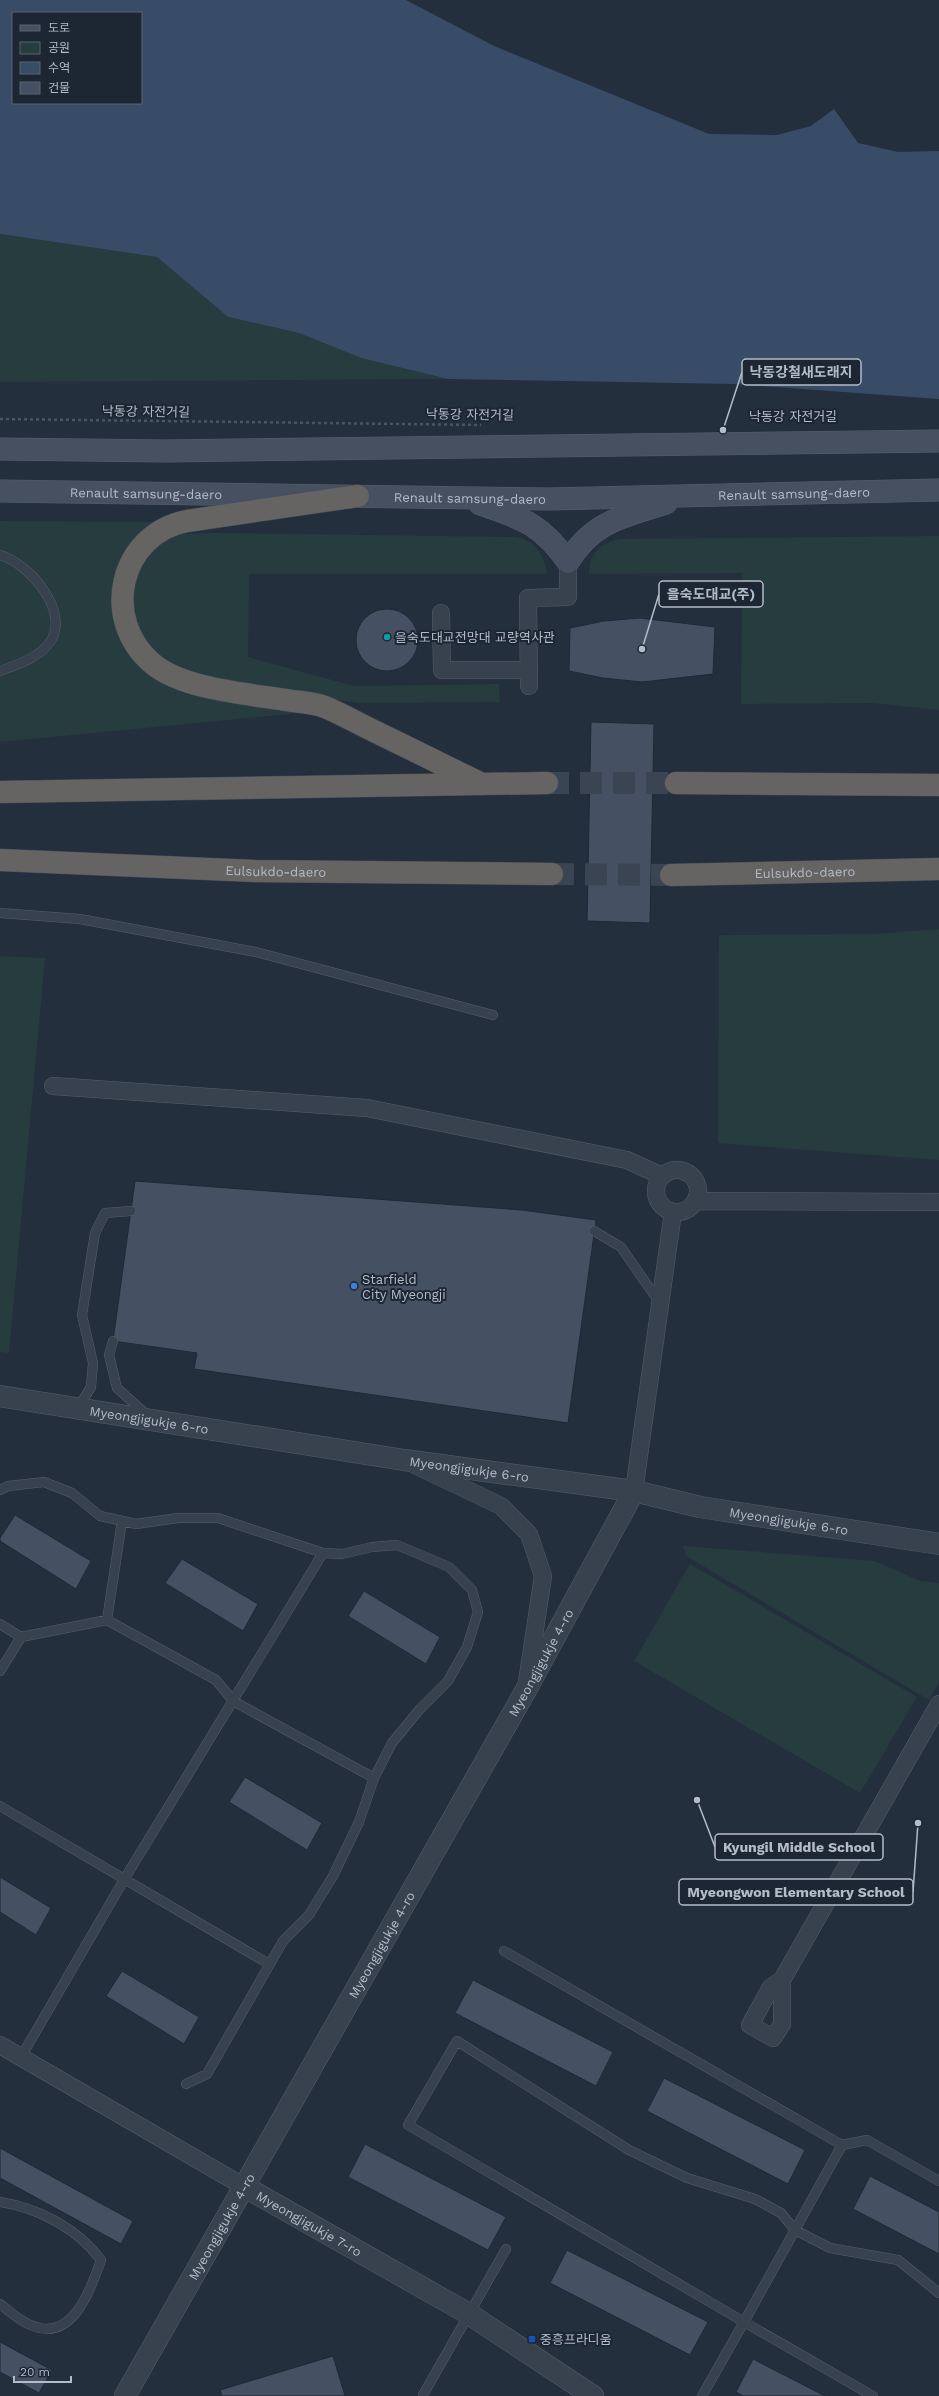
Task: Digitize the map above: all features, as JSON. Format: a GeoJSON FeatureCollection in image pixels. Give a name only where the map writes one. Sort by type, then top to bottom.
{"type":"FeatureCollection","features":[{"type":"Feature","properties":{"kind":"highway"},"geometry":{"type":"LineString","coordinates":[[358,496],[187,521],[162,529],[141,547],[128,568],[122,594],[126,621],[143,654],[153,664],[176,677],[206,686],[323,706],[482,784]]}},
{"type":"Feature","properties":{"kind":"highway"},"geometry":{"type":"LineString","coordinates":[[0,792],[547,783]]}},
{"type":"Feature","properties":{"kind":"highway"},"geometry":{"type":"LineString","coordinates":[[676,783],[939,785]]}},
{"type":"Feature","properties":{"kind":"highway","name":"Eulsukdo-daero"},"geometry":{"type":"LineString","coordinates":[[0,860],[256,871],[552,874]]}},
{"type":"Feature","properties":{"kind":"highway","name":"Eulsukdo-daero"},"geometry":{"type":"LineString","coordinates":[[671,875],[939,869]]}},
{"type":"Feature","properties":{"kind":"main road"},"geometry":{"type":"LineString","coordinates":[[0,448],[166,451],[939,441]]}},
{"type":"Feature","properties":{"kind":"main road","name":"Renault samsung-daero"},"geometry":{"type":"LineString","coordinates":[[0,491],[549,499],[939,490]]}},
{"type":"Feature","properties":{"kind":"main road"},"geometry":{"type":"LineString","coordinates":[[462,498],[531,523],[548,536],[568,562],[582,540],[606,524],[685,496]]}},
{"type":"Feature","properties":{"kind":"street"},"geometry":{"type":"LineString","coordinates":[[442,613],[442,670],[528,678],[528,598],[568,597],[568,562]]}},
{"type":"Feature","properties":{"kind":"street"},"geometry":{"type":"LineString","coordinates":[[53,1086],[367,1108],[627,1160],[662,1176]]}},
{"type":"Feature","properties":{"kind":"street"},"geometry":{"type":"LineString","coordinates":[[696,1201],[698,1189],[696,1183],[688,1173],[674,1170],[662,1176],[656,1188],[656,1196],[664,1208],[673,1212],[684,1211],[696,1201],[939,1202]]}},
{"type":"Feature","properties":{"kind":"street"},"geometry":{"type":"LineString","coordinates":[[634,1491],[673,1212]]}},
{"type":"Feature","properties":{"kind":"street","name":"Myeongjigukje 6-ro"},"geometry":{"type":"LineString","coordinates":[[0,1396],[404,1460],[634,1491],[700,1507],[939,1544]]}},
{"type":"Feature","properties":{"kind":"street"},"geometry":{"type":"LineString","coordinates":[[404,1460],[501,1506],[529,1534],[543,1576],[526,1690]]}},
{"type":"Feature","properties":{"kind":"street","name":"Myeongjigukje 4-ro"},"geometry":{"type":"LineString","coordinates":[[124,2396],[526,1690],[634,1491]]}},
{"type":"Feature","properties":{"kind":"street"},"geometry":{"type":"LineString","coordinates":[[782,1980],[939,1704]]}},
{"type":"Feature","properties":{"kind":"street","name":"Myeongjigukje 7-ro"},"geometry":{"type":"LineString","coordinates":[[0,2045],[243,2186],[469,2314],[593,2396]]}},
{"type":"Feature","properties":{"kind":"lane"},"geometry":{"type":"LineString","coordinates":[[0,554],[15,560],[25,568],[41,587],[53,611],[56,625],[49,643],[24,662],[0,671]]}},
{"type":"Feature","properties":{"kind":"lane"},"geometry":{"type":"LineString","coordinates":[[0,913],[80,919],[256,952],[493,1015]]}},
{"type":"Feature","properties":{"kind":"lane"},"geometry":{"type":"LineString","coordinates":[[78,1408],[91,1387],[93,1363],[82,1315],[95,1233],[105,1214],[131,1211]]}},
{"type":"Feature","properties":{"kind":"lane"},"geometry":{"type":"LineString","coordinates":[[594,1231],[621,1247],[660,1304]]}},
{"type":"Feature","properties":{"kind":"lane"},"geometry":{"type":"LineString","coordinates":[[113,1341],[109,1355],[118,1388],[153,1421]]}},
{"type":"Feature","properties":{"kind":"lane"},"geometry":{"type":"LineString","coordinates":[[0,1490],[8,1486],[44,1482],[72,1493],[100,1516],[136,1524],[178,1518],[218,1518],[323,1553],[342,1554],[372,1547],[397,1545],[421,1554],[449,1568],[472,1590],[478,1612],[468,1647],[448,1682],[420,1709],[392,1743],[374,1778],[359,1822],[333,1876],[309,1915],[283,1941],[207,2074],[186,2084]]}},
{"type":"Feature","properties":{"kind":"lane"},"geometry":{"type":"LineString","coordinates":[[107,1620],[122,1521]]}},
{"type":"Feature","properties":{"kind":"lane"},"geometry":{"type":"LineString","coordinates":[[21,2057],[126,1878],[323,1553]]}},
{"type":"Feature","properties":{"kind":"lane"},"geometry":{"type":"LineString","coordinates":[[0,1624],[21,1637],[107,1620],[216,1680],[233,1701],[374,1778]]}},
{"type":"Feature","properties":{"kind":"lane"},"geometry":{"type":"LineString","coordinates":[[0,1671],[21,1637]]}},
{"type":"Feature","properties":{"kind":"lane"},"geometry":{"type":"LineString","coordinates":[[0,1806],[126,1878],[269,1964]]}},
{"type":"Feature","properties":{"kind":"lane"},"geometry":{"type":"LineString","coordinates":[[504,1951],[842,2144],[867,2140],[939,2181]]}},
{"type":"Feature","properties":{"kind":"lane"},"geometry":{"type":"LineString","coordinates":[[873,2396],[408,2125],[456,2041],[629,2150],[687,2178],[755,2198],[781,2213],[796,2230],[830,2248],[898,2260],[939,2293]]}},
{"type":"Feature","properties":{"kind":"lane"},"geometry":{"type":"LineString","coordinates":[[702,2396],[796,2230],[842,2144]]}},
{"type":"Feature","properties":{"kind":"lane"},"geometry":{"type":"LineString","coordinates":[[0,2202],[17,2205],[60,2223],[90,2245],[101,2260],[94,2281],[75,2314],[60,2327],[40,2328],[26,2323],[0,2304]]}},
{"type":"Feature","properties":{"kind":"lane"},"geometry":{"type":"LineString","coordinates":[[423,2395],[506,2249]]}},
{"type":"Feature","properties":{"kind":"path","name":"낙동강 자전거길"},"geometry":{"type":"LineString","coordinates":[[0,420],[486,425]]}},
{"type":"Feature","properties":{"kind":"green space"},"geometry":{"type":"Polygon","coordinates":[[[0,234],[157,257],[228,317],[299,333],[361,358],[448,379],[0,382],[0,234]]]}},
{"type":"Feature","properties":{"kind":"green space"},"geometry":{"type":"Polygon","coordinates":[[[0,521],[161,522],[132,549],[135,655],[291,711],[290,714],[0,742],[0,521]]]}},
{"type":"Feature","properties":{"kind":"green space"},"geometry":{"type":"Polygon","coordinates":[[[218,533],[517,537],[529,542],[538,550],[544,560],[547,574],[249,574],[248,657],[354,686],[499,684],[500,702],[359,703],[301,695],[195,676],[154,654],[135,623],[131,591],[146,555],[175,534],[218,533]]]}},
{"type":"Feature","properties":{"kind":"green space"},"geometry":{"type":"Polygon","coordinates":[[[939,536],[939,710],[873,703],[741,704],[742,573],[589,574],[591,560],[597,550],[607,543],[620,539],[939,536]]]}},
{"type":"Feature","properties":{"kind":"green space"},"geometry":{"type":"Polygon","coordinates":[[[939,929],[939,1160],[718,1143],[719,935],[876,934],[939,929]]]}},
{"type":"Feature","properties":{"kind":"green space"},"geometry":{"type":"Polygon","coordinates":[[[0,956],[45,958],[9,1353],[0,1352],[0,956]]]}},
{"type":"Feature","properties":{"kind":"green space"},"geometry":{"type":"Polygon","coordinates":[[[683,1546],[875,1561],[920,1581],[939,1583],[939,1682],[929,1700],[686,1556],[683,1546]]]}},
{"type":"Feature","properties":{"kind":"green space"},"geometry":{"type":"Polygon","coordinates":[[[690,1564],[917,1697],[860,1793],[634,1661],[690,1564]]]}},
{"type":"Feature","properties":{"kind":"water"},"geometry":{"type":"Polygon","coordinates":[[[0,0],[406,0],[494,46],[709,134],[777,135],[811,126],[834,109],[858,143],[898,152],[939,151],[939,399],[735,384],[448,379],[361,358],[299,333],[228,317],[157,257],[0,234],[0,0]]]}},
{"type":"Feature","properties":{"kind":"building","name":"을숙도대교전망대 교량역사관"},"geometry":{"type":"Polygon","coordinates":[[[381,609],[393,609],[409,618],[416,628],[418,640],[416,652],[409,662],[393,671],[381,671],[370,666],[361,657],[356,646],[356,634],[361,623],[370,614],[381,609]]]}},
{"type":"Feature","properties":{"kind":"building"},"geometry":{"type":"Polygon","coordinates":[[[640,618],[715,627],[713,674],[642,682],[603,678],[569,671],[570,628],[604,621],[640,618]]]}},
{"type":"Feature","properties":{"kind":"building"},"geometry":{"type":"Polygon","coordinates":[[[591,722],[654,724],[650,923],[587,921],[591,722]]]}},
{"type":"Feature","properties":{"kind":"building","name":"Starfield City Myeongji"},"geometry":{"type":"Polygon","coordinates":[[[135,1181],[522,1210],[596,1220],[568,1423],[194,1369],[197,1353],[113,1341],[135,1181]]]}},
{"type":"Feature","properties":{"kind":"building"},"geometry":{"type":"Polygon","coordinates":[[[15,1515],[91,1561],[76,1589],[0,1541],[0,1538],[15,1515]]]}},
{"type":"Feature","properties":{"kind":"building"},"geometry":{"type":"Polygon","coordinates":[[[182,1559],[258,1604],[243,1631],[165,1583],[182,1559]]]}},
{"type":"Feature","properties":{"kind":"building"},"geometry":{"type":"Polygon","coordinates":[[[364,1591],[440,1637],[426,1664],[348,1616],[364,1591]]]}},
{"type":"Feature","properties":{"kind":"building"},"geometry":{"type":"Polygon","coordinates":[[[245,1777],[322,1823],[307,1850],[229,1802],[245,1777]]]}},
{"type":"Feature","properties":{"kind":"building"},"geometry":{"type":"Polygon","coordinates":[[[0,1877],[51,1908],[36,1935],[0,1912],[0,1877]]]}},
{"type":"Feature","properties":{"kind":"building"},"geometry":{"type":"Polygon","coordinates":[[[122,1971],[199,2017],[184,2044],[106,1996],[122,1971]]]}},
{"type":"Feature","properties":{"kind":"building"},"geometry":{"type":"Polygon","coordinates":[[[473,1980],[613,2052],[596,2086],[455,2013],[473,1980]]]}},
{"type":"Feature","properties":{"kind":"building"},"geometry":{"type":"Polygon","coordinates":[[[664,2078],[805,2150],[788,2184],[647,2111],[664,2078]]]}},
{"type":"Feature","properties":{"kind":"building"},"geometry":{"type":"Polygon","coordinates":[[[365,2144],[506,2217],[488,2250],[348,2177],[365,2144]]]}},
{"type":"Feature","properties":{"kind":"building"},"geometry":{"type":"Polygon","coordinates":[[[0,2148],[133,2221],[121,2244],[0,2178],[0,2148]]]}},
{"type":"Feature","properties":{"kind":"building"},"geometry":{"type":"Polygon","coordinates":[[[870,2176],[939,2212],[939,2254],[853,2209],[870,2176]]]}},
{"type":"Feature","properties":{"kind":"building"},"geometry":{"type":"Polygon","coordinates":[[[567,2250],[708,2322],[690,2355],[550,2283],[567,2250]]]}},
{"type":"Feature","properties":{"kind":"building"},"geometry":{"type":"Polygon","coordinates":[[[0,2342],[52,2370],[39,2393],[0,2372],[0,2342]]]}},
{"type":"Feature","properties":{"kind":"building"},"geometry":{"type":"Polygon","coordinates":[[[333,2356],[345,2396],[222,2396],[220,2390],[333,2356]]]}},
{"type":"Feature","properties":{"kind":"building"},"geometry":{"type":"Polygon","coordinates":[[[753,2359],[825,2396],[743,2396],[736,2392],[753,2359]]]}},
{"type":"Feature","properties":{"kind":"tunnel"},"geometry":{"type":"LineString","coordinates":[[547,783],[676,783]]}},
{"type":"Feature","properties":{"kind":"tunnel"},"geometry":{"type":"LineString","coordinates":[[552,874],[671,875]]}},
{"type":"Feature","properties":{"kind":"place","name":"낙동강철새도래지"},"geometry":{"type":"Point","coordinates":[723,430]}},
{"type":"Feature","properties":{"kind":"place","name":"을숙도대교전망대 교량역사관"},"geometry":{"type":"Point","coordinates":[387,637]}},
{"type":"Feature","properties":{"kind":"place","name":"을숙도대교(주)"},"geometry":{"type":"Point","coordinates":[642,649]}},
{"type":"Feature","properties":{"kind":"place","name":"Starfield City Myeongji"},"geometry":{"type":"Point","coordinates":[354,1286]}},
{"type":"Feature","properties":{"kind":"place","name":"Kyungil Middle School"},"geometry":{"type":"Point","coordinates":[697,1800]}},
{"type":"Feature","properties":{"kind":"place","name":"Myeongwon Elementary School"},"geometry":{"type":"Point","coordinates":[918,1823]}},
{"type":"Feature","properties":{"kind":"place","name":"중흥프라디움"},"geometry":{"type":"Point","coordinates":[532,2339]}}]}
